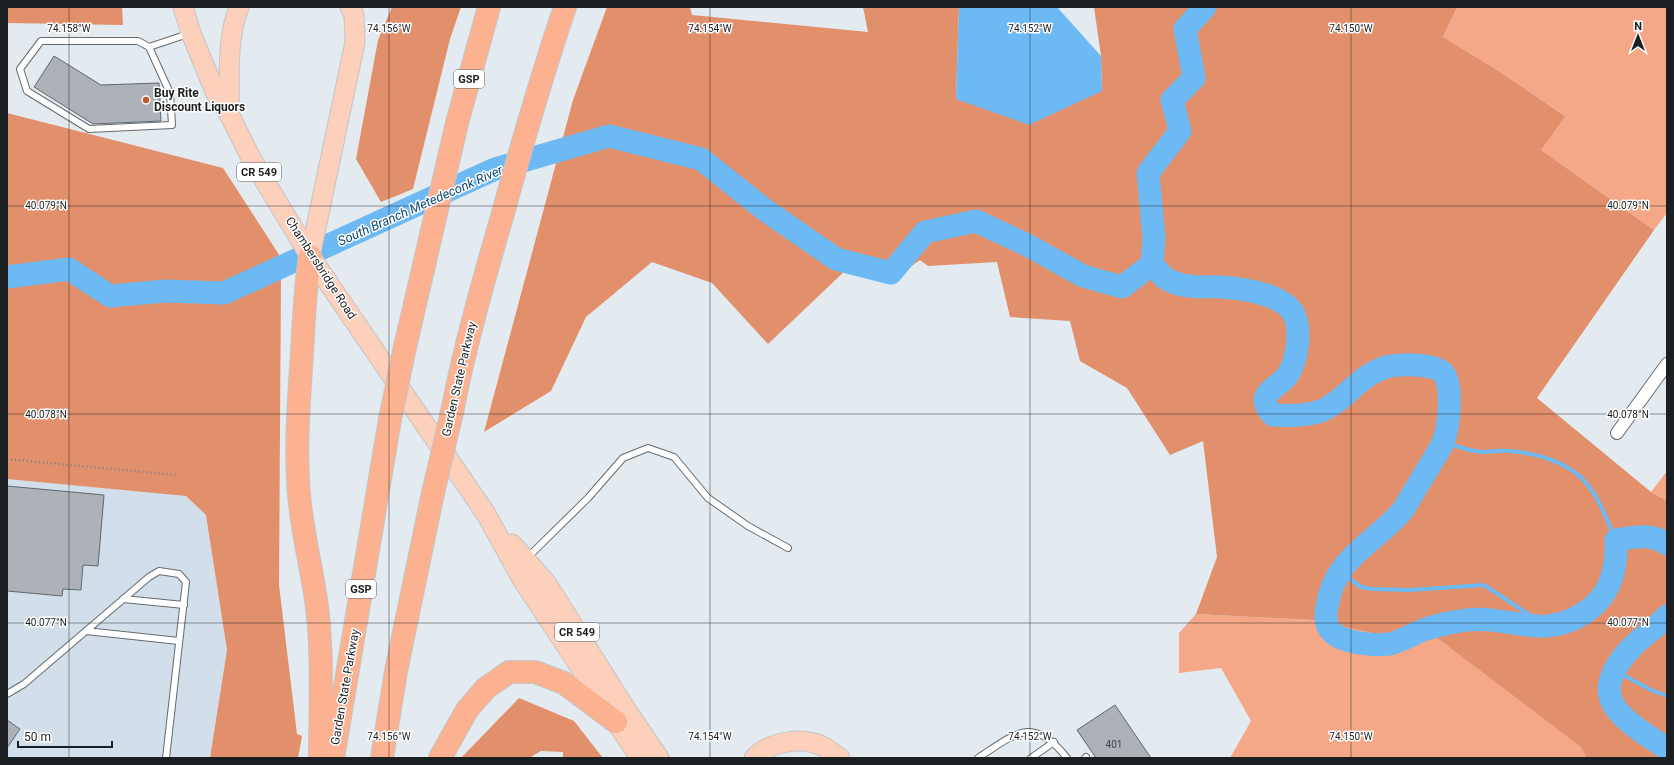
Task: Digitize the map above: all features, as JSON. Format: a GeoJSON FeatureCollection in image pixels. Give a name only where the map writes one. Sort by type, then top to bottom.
{"type":"FeatureCollection","features":[{"type":"Feature","properties":{"kind":"highway","name":"Garden State Parkway"},"geometry":{"type":"LineString","coordinates":[[332,758],[390,419],[405,347],[450,151],[490,7]]}},
{"type":"Feature","properties":{"kind":"highway","name":"Garden State Parkway"},"geometry":{"type":"LineString","coordinates":[[382,758],[397,663],[433,493],[452,412],[461,363],[531,112],[565,7]]}},
{"type":"Feature","properties":{"kind":"highway"},"geometry":{"type":"LineString","coordinates":[[312,265],[298,404],[297,453],[303,530],[318,616],[321,679],[320,758]]}},
{"type":"Feature","properties":{"kind":"highway"},"geometry":{"type":"LineString","coordinates":[[440,758],[467,710],[486,688],[509,672],[535,672],[564,683],[616,722]]}},
{"type":"Feature","properties":{"kind":"main road","name":"Chambersbridge Road"},"geometry":{"type":"LineString","coordinates":[[183,7],[191,33],[215,92],[229,114],[252,160],[293,227],[312,265],[486,514],[522,579],[640,758]]}},
{"type":"Feature","properties":{"kind":"main road"},"geometry":{"type":"LineString","coordinates":[[229,114],[230,41],[233,22],[239,7]]}},
{"type":"Feature","properties":{"kind":"main road"},"geometry":{"type":"LineString","coordinates":[[312,265],[317,218],[355,42],[354,15],[350,7]]}},
{"type":"Feature","properties":{"kind":"main road","name":"Chambersbridge Road"},"geometry":{"type":"LineString","coordinates":[[486,514],[546,584],[659,758]]}},
{"type":"Feature","properties":{"kind":"main road"},"geometry":{"type":"LineString","coordinates":[[754,758],[761,752],[774,746],[791,742],[805,742],[824,747],[840,758]]}},
{"type":"Feature","properties":{"kind":"street"},"geometry":{"type":"LineString","coordinates":[[1617,433],[1667,364]]}},
{"type":"Feature","properties":{"kind":"lane"},"geometry":{"type":"LineString","coordinates":[[149,47],[191,33]]}},
{"type":"Feature","properties":{"kind":"lane"},"geometry":{"type":"LineString","coordinates":[[138,40],[149,47],[170,93],[172,125],[90,129],[27,91],[20,69],[41,41],[138,40]]}},
{"type":"Feature","properties":{"kind":"lane"},"geometry":{"type":"LineString","coordinates":[[526,560],[588,498],[623,458],[648,448],[674,456],[708,498],[748,526],[788,548]]}},
{"type":"Feature","properties":{"kind":"lane"},"geometry":{"type":"LineString","coordinates":[[7,694],[24,684],[149,577],[159,571],[179,574],[186,582],[166,758]]}},
{"type":"Feature","properties":{"kind":"lane"},"geometry":{"type":"LineString","coordinates":[[123,599],[184,605]]}},
{"type":"Feature","properties":{"kind":"lane"},"geometry":{"type":"LineString","coordinates":[[86,631],[179,641]]}},
{"type":"Feature","properties":{"kind":"lane"},"geometry":{"type":"LineString","coordinates":[[978,758],[1012,736],[1027,731],[1045,736],[1054,742],[1067,758]]}},
{"type":"Feature","properties":{"kind":"lane"},"geometry":{"type":"LineString","coordinates":[[1034,756],[1054,742]]}},
{"type":"Feature","properties":{"kind":"path"},"geometry":{"type":"LineString","coordinates":[[7,459],[176,475]]}},
{"type":"Feature","properties":{"kind":"shaded area"},"geometry":{"type":"Polygon","coordinates":[[[7,7],[122,7],[123,25],[7,23],[7,7]]]}},
{"type":"Feature","properties":{"kind":"shaded area"},"geometry":{"type":"Polygon","coordinates":[[[392,7],[461,7],[450,39],[413,189],[381,202],[356,159],[378,40],[392,7]]]}},
{"type":"Feature","properties":{"kind":"shaded area"},"geometry":{"type":"Polygon","coordinates":[[[607,7],[690,7],[692,15],[868,32],[863,7],[959,7],[956,99],[1102,91],[1101,56],[1094,7],[1457,7],[1443,37],[1497,70],[1565,116],[1541,150],[1654,230],[1537,398],[1651,492],[1667,501],[1667,758],[1587,758],[1581,747],[1437,638],[1372,633],[1313,620],[1196,614],[1217,557],[1203,441],[1170,455],[1127,388],[1080,361],[1070,321],[1010,317],[997,262],[928,266],[920,260],[910,267],[848,268],[768,344],[712,283],[652,262],[586,317],[551,391],[484,432],[573,100],[607,7]]]}},
{"type":"Feature","properties":{"kind":"shaded area"},"geometry":{"type":"Polygon","coordinates":[[[1457,7],[1667,7],[1667,213],[1654,230],[1541,150],[1564,115],[1497,70],[1443,37],[1457,7]]]}},
{"type":"Feature","properties":{"kind":"shaded area"},"geometry":{"type":"Polygon","coordinates":[[[7,113],[223,168],[289,270],[281,273],[279,585],[297,734],[302,736],[298,758],[210,758],[227,650],[206,515],[186,496],[7,479],[7,113]]]}},
{"type":"Feature","properties":{"kind":"shaded area"},"geometry":{"type":"Polygon","coordinates":[[[1667,471],[1667,501],[1651,492],[1667,471]]]}},
{"type":"Feature","properties":{"kind":"shaded area"},"geometry":{"type":"Polygon","coordinates":[[[7,479],[186,496],[206,515],[227,650],[210,758],[7,758],[7,479]]]}},
{"type":"Feature","properties":{"kind":"shaded area"},"geometry":{"type":"Polygon","coordinates":[[[1196,614],[1313,620],[1372,633],[1437,638],[1582,747],[1587,758],[1230,758],[1251,721],[1221,668],[1179,673],[1179,633],[1196,614]]]}},
{"type":"Feature","properties":{"kind":"shaded area"},"geometry":{"type":"Polygon","coordinates":[[[519,698],[574,721],[603,758],[563,758],[563,752],[541,751],[529,758],[461,758],[519,698]]]}},
{"type":"Feature","properties":{"kind":"water"},"geometry":{"type":"Polygon","coordinates":[[[959,7],[1057,7],[1101,56],[1102,91],[1029,125],[956,99],[959,7]]]}},
{"type":"Feature","properties":{"kind":"building"},"geometry":{"type":"Polygon","coordinates":[[[54,56],[101,85],[159,83],[161,121],[93,124],[34,87],[54,56]]]}},
{"type":"Feature","properties":{"kind":"building"},"geometry":{"type":"Polygon","coordinates":[[[7,486],[104,495],[98,566],[83,565],[81,590],[63,589],[62,596],[7,591],[7,486]]]}},
{"type":"Feature","properties":{"kind":"building"},"geometry":{"type":"Polygon","coordinates":[[[1115,705],[1151,758],[1096,758],[1077,730],[1115,705]]]}},
{"type":"Feature","properties":{"kind":"building"},"geometry":{"type":"Polygon","coordinates":[[[7,720],[20,729],[7,748],[7,720]]]}},
{"type":"Feature","properties":{"kind":"waterway"},"geometry":{"type":"LineString","coordinates":[[1152,264],[1154,238],[1148,173],[1180,131],[1172,100],[1194,78],[1185,29],[1205,7]]}},
{"type":"Feature","properties":{"kind":"waterway","name":"South Branch Metedeconk River"},"geometry":{"type":"LineString","coordinates":[[7,277],[69,269],[110,296],[165,291],[224,293],[495,169],[609,136],[701,159],[765,210],[836,259],[891,273],[925,232],[976,221],[1029,246],[1083,276],[1122,287],[1152,264]]}},
{"type":"Feature","properties":{"kind":"waterway"},"geometry":{"type":"LineString","coordinates":[[1152,264],[1161,275],[1172,282],[1193,286],[1227,287],[1253,291],[1277,299],[1292,311],[1297,325],[1297,350],[1289,373],[1266,396],[1265,401],[1267,407],[1273,415],[1285,416],[1309,414],[1321,411],[1330,407],[1367,376],[1386,367],[1398,365],[1430,367],[1442,372],[1446,377],[1449,406],[1447,427],[1440,449],[1403,510],[1392,522],[1346,563],[1331,590],[1326,610],[1326,620],[1332,632],[1337,636],[1359,643],[1383,645],[1398,642],[1434,627],[1467,620],[1483,619],[1526,625],[1554,625],[1568,621],[1584,613],[1601,598],[1606,590],[1613,571],[1616,540],[1649,537],[1655,538],[1667,544]]}},
{"type":"Feature","properties":{"kind":"waterway"},"geometry":{"type":"LineString","coordinates":[[1443,442],[1482,452],[1506,451],[1541,456],[1571,469],[1591,489],[1603,510],[1616,540]]}},
{"type":"Feature","properties":{"kind":"waterway"},"geometry":{"type":"LineString","coordinates":[[1340,572],[1361,587],[1372,589],[1410,590],[1484,585],[1548,627]]}},
{"type":"Feature","properties":{"kind":"waterway"},"geometry":{"type":"LineString","coordinates":[[1667,616],[1633,646],[1618,664],[1610,680],[1610,694],[1614,706],[1636,728],[1667,749]]}},
{"type":"Feature","properties":{"kind":"waterway"},"geometry":{"type":"LineString","coordinates":[[1614,670],[1651,690],[1667,696]]}},
{"type":"Feature","properties":{"kind":"place","name":"Buy Rite Discount Liquors"},"geometry":{"type":"Point","coordinates":[146,100]}}]}
